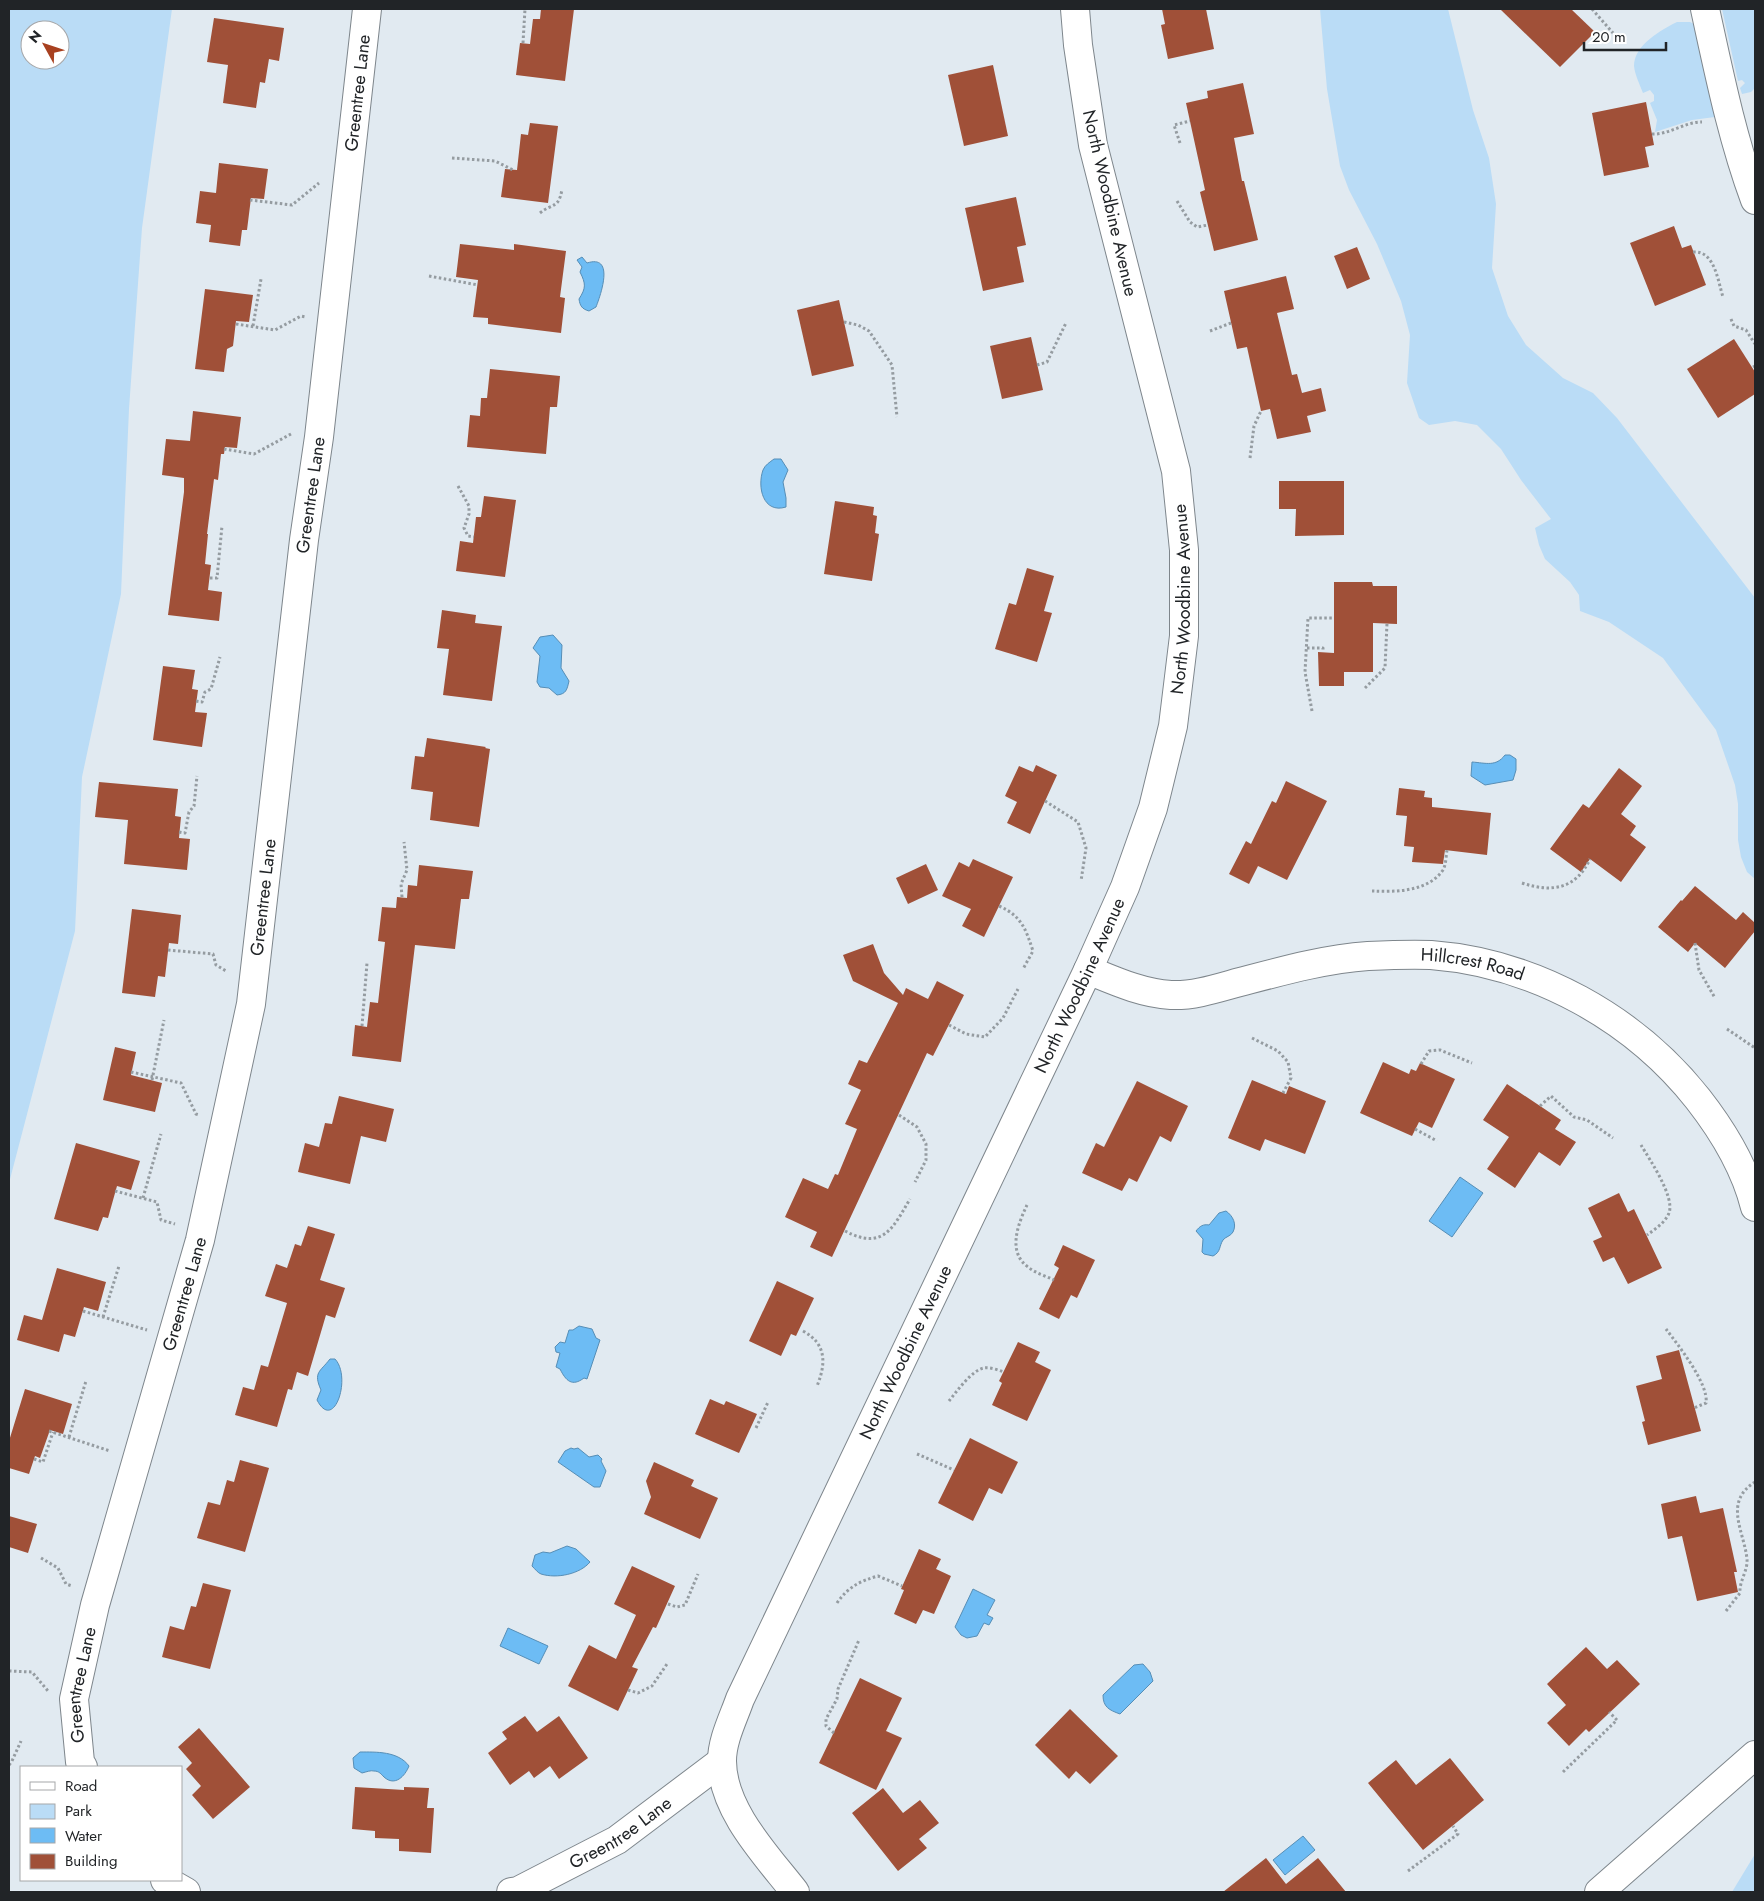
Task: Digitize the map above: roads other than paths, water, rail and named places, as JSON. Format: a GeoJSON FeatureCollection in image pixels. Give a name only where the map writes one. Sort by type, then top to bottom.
{"type":"FeatureCollection","features":[{"type":"Feature","properties":{"kind":"street","name":"Greentree Lane"},"geometry":{"type":"LineString","coordinates":[[82,1766],[80,1762],[75,1695],[98,1595],[202,1231],[251,1004],[304,540],[319,436],[367,9]]}},
{"type":"Feature","properties":{"kind":"street","name":"North Woodbine Avenue"},"geometry":{"type":"LineString","coordinates":[[795,1892],[746,1829],[726,1789],[722,1761],[729,1725],[1088,970],[1124,887],[1153,808],[1173,726],[1184,636],[1184,550],[1176,471],[1093,144],[1078,45],[1075,9]]}},
{"type":"Feature","properties":{"kind":"street"},"geometry":{"type":"LineString","coordinates":[[1705,9],[1730,118],[1744,171],[1755,200]]}},
{"type":"Feature","properties":{"kind":"street","name":"Hillcrest Road"},"geometry":{"type":"LineString","coordinates":[[1088,970],[1130,986],[1151,992],[1173,995],[1196,993],[1318,963],[1372,956],[1431,955],[1495,966],[1528,976],[1559,989],[1591,1006],[1646,1044],[1670,1067],[1713,1118],[1730,1144],[1744,1172],[1755,1206]]}},
{"type":"Feature","properties":{"kind":"street"},"geometry":{"type":"LineString","coordinates":[[1599,1892],[1755,1755]]}},
{"type":"Feature","properties":{"kind":"street","name":"Greentree Lane"},"geometry":{"type":"LineString","coordinates":[[511,1892],[518,1891],[616,1840],[722,1761]]}},
{"type":"Feature","properties":{"kind":"street"},"geometry":{"type":"LineString","coordinates":[[167,1881],[186,1892]]}},
{"type":"Feature","properties":{"kind":"water"},"geometry":{"type":"Polygon","coordinates":[[[582,257],[587,263],[596,262],[601,264],[604,277],[596,307],[589,311],[582,307],[579,299],[584,286],[580,272],[582,267],[577,260],[582,257]]]}},
{"type":"Feature","properties":{"kind":"water"},"geometry":{"type":"Polygon","coordinates":[[[774,459],[781,459],[788,470],[783,482],[786,507],[772,507],[767,503],[762,491],[761,477],[763,470],[774,459]]]}},
{"type":"Feature","properties":{"kind":"water"},"geometry":{"type":"Polygon","coordinates":[[[553,635],[562,645],[561,668],[569,681],[566,691],[557,695],[549,688],[540,687],[537,682],[540,656],[533,648],[540,637],[553,635]]]}},
{"type":"Feature","properties":{"kind":"water"},"geometry":{"type":"Polygon","coordinates":[[[1505,755],[1510,755],[1516,759],[1516,770],[1513,780],[1485,785],[1471,776],[1472,762],[1494,763],[1505,755]]]}},
{"type":"Feature","properties":{"kind":"water"},"geometry":{"type":"Polygon","coordinates":[[[1460,1177],[1483,1193],[1452,1237],[1429,1221],[1460,1177]]]}},
{"type":"Feature","properties":{"kind":"water"},"geometry":{"type":"Polygon","coordinates":[[[1226,1211],[1234,1220],[1233,1232],[1223,1240],[1216,1254],[1213,1256],[1204,1254],[1202,1252],[1203,1239],[1196,1231],[1202,1226],[1209,1225],[1219,1213],[1226,1211]]]}},
{"type":"Feature","properties":{"kind":"water"},"geometry":{"type":"Polygon","coordinates":[[[579,1326],[592,1329],[596,1338],[600,1340],[587,1379],[584,1378],[573,1382],[567,1379],[560,1369],[556,1367],[560,1353],[556,1352],[555,1347],[560,1342],[565,1343],[569,1330],[579,1326]]]}},
{"type":"Feature","properties":{"kind":"water"},"geometry":{"type":"Polygon","coordinates":[[[330,1359],[335,1359],[340,1367],[342,1378],[339,1399],[335,1406],[329,1410],[323,1408],[317,1400],[321,1390],[318,1376],[330,1359]]]}},
{"type":"Feature","properties":{"kind":"water"},"geometry":{"type":"Polygon","coordinates":[[[571,1448],[578,1448],[589,1457],[598,1455],[602,1459],[601,1461],[606,1471],[600,1487],[594,1487],[558,1462],[565,1451],[571,1448]]]}},
{"type":"Feature","properties":{"kind":"water"},"geometry":{"type":"Polygon","coordinates":[[[567,1546],[576,1549],[590,1562],[580,1570],[561,1576],[541,1574],[532,1566],[535,1555],[543,1552],[550,1553],[567,1546]]]}},
{"type":"Feature","properties":{"kind":"water"},"geometry":{"type":"Polygon","coordinates":[[[973,1589],[995,1600],[987,1615],[993,1618],[989,1625],[984,1623],[977,1636],[967,1638],[961,1635],[955,1627],[973,1589]]]}},
{"type":"Feature","properties":{"kind":"water"},"geometry":{"type":"Polygon","coordinates":[[[508,1628],[548,1646],[539,1664],[500,1646],[508,1628]]]}},
{"type":"Feature","properties":{"kind":"water"},"geometry":{"type":"Polygon","coordinates":[[[1143,1664],[1150,1672],[1153,1681],[1120,1714],[1105,1705],[1103,1695],[1134,1665],[1143,1664]]]}},
{"type":"Feature","properties":{"kind":"water"},"geometry":{"type":"Polygon","coordinates":[[[360,1752],[380,1752],[393,1755],[399,1757],[409,1766],[402,1777],[396,1781],[388,1780],[376,1771],[362,1773],[354,1768],[353,1758],[360,1752]]]}},
{"type":"Feature","properties":{"kind":"water"},"geometry":{"type":"Polygon","coordinates":[[[1303,1836],[1315,1850],[1285,1875],[1273,1860],[1303,1836]]]}}]}
